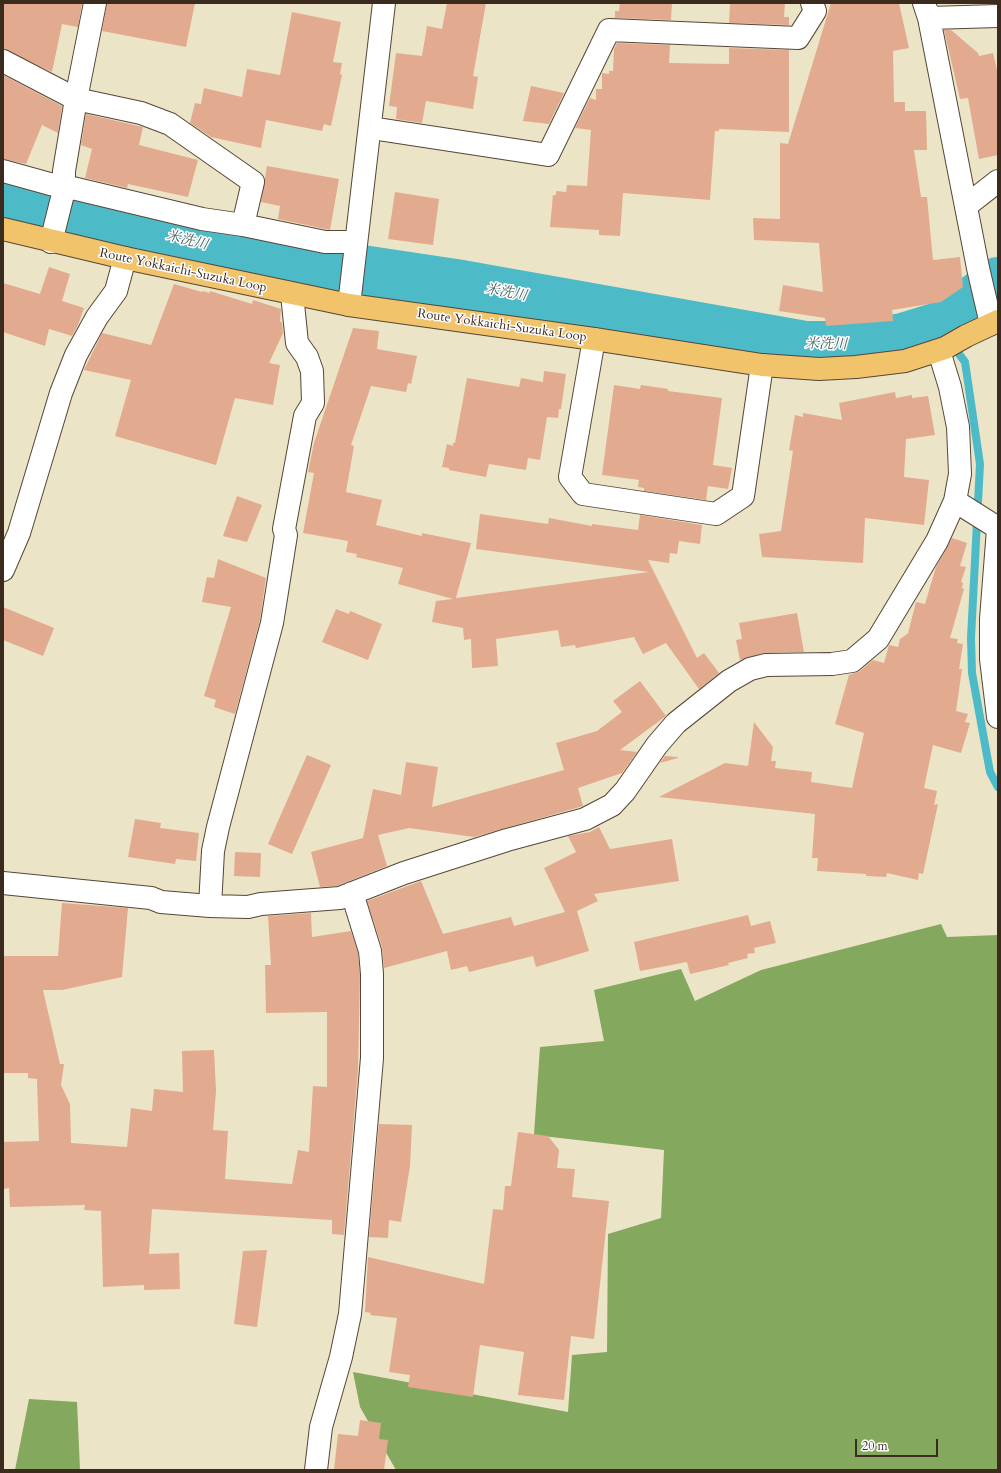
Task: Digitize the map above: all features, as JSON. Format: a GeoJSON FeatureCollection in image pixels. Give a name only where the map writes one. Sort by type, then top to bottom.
{"type":"FeatureCollection","features":[{"type":"Feature","properties":{"kind":"main road","name":"Route Yokkaichi-Suzuka Loop"},"geometry":{"type":"LineString","coordinates":[[3,230],[52,239],[125,258],[292,294],[349,299],[762,365],[819,369],[856,368],[905,361],[942,350],[966,336],[995,323]]}},
{"type":"Feature","properties":{"kind":"street"},"geometry":{"type":"LineString","coordinates":[[52,239],[64,188],[64,171],[94,3]]}},
{"type":"Feature","properties":{"kind":"street"},"geometry":{"type":"LineString","coordinates":[[349,299],[371,128],[384,3]]}},
{"type":"Feature","properties":{"kind":"street"},"geometry":{"type":"LineString","coordinates":[[371,128],[548,156],[609,30],[798,38],[815,11],[812,3]]}},
{"type":"Feature","properties":{"kind":"street"},"geometry":{"type":"LineString","coordinates":[[995,323],[978,268],[927,10],[998,16]]}},
{"type":"Feature","properties":{"kind":"street"},"geometry":{"type":"LineString","coordinates":[[3,61],[76,99],[141,113],[170,124],[253,182],[243,225]]}},
{"type":"Feature","properties":{"kind":"street"},"geometry":{"type":"LineString","coordinates":[[3,171],[64,188],[202,219],[243,225],[325,242],[355,245]]}},
{"type":"Feature","properties":{"kind":"street"},"geometry":{"type":"LineString","coordinates":[[966,206],[998,181]]}},
{"type":"Feature","properties":{"kind":"street"},"geometry":{"type":"LineString","coordinates":[[3,570],[19,533],[49,431],[66,380],[79,349],[97,317],[116,290],[125,258]]}},
{"type":"Feature","properties":{"kind":"street"},"geometry":{"type":"LineString","coordinates":[[210,906],[213,851],[272,623],[286,535],[284,529],[305,416],[313,403],[312,371],[307,357],[297,343],[292,294]]}},
{"type":"Feature","properties":{"kind":"street"},"geometry":{"type":"LineString","coordinates":[[594,339],[570,477],[583,494],[716,514],[743,496],[762,365]]}},
{"type":"Feature","properties":{"kind":"street"},"geometry":{"type":"LineString","coordinates":[[3,883],[150,898],[162,902],[210,906],[248,907],[261,904],[340,898],[404,873],[507,840],[585,819],[612,805],[625,791],[644,763],[676,723],[729,681],[750,669],[779,663],[832,664],[852,661],[878,638],[959,503],[960,474],[958,428],[942,350]]}},
{"type":"Feature","properties":{"kind":"street"},"geometry":{"type":"LineString","coordinates":[[959,503],[996,527],[991,619],[991,659],[998,717]]}},
{"type":"Feature","properties":{"kind":"street"},"geometry":{"type":"LineString","coordinates":[[316,1470],[321,1427],[341,1357],[350,1314],[372,1058],[372,974],[370,951],[352,893]]}},
{"type":"Feature","properties":{"kind":"green space"},"geometry":{"type":"Polygon","coordinates":[[[941,924],[947,937],[998,935],[998,1470],[396,1470],[360,1407],[353,1372],[568,1412],[572,1355],[607,1352],[608,1234],[661,1218],[664,1150],[534,1135],[540,1047],[604,1041],[594,990],[681,969],[695,1001],[761,970],[941,924]]]}},
{"type":"Feature","properties":{"kind":"green space"},"geometry":{"type":"Polygon","coordinates":[[[29,1399],[77,1402],[80,1470],[15,1470],[29,1399]]]}},
{"type":"Feature","properties":{"kind":"building"},"geometry":{"type":"Polygon","coordinates":[[[3,3],[82,3],[78,27],[62,24],[52,72],[3,49],[3,3]]]}},
{"type":"Feature","properties":{"kind":"building"},"geometry":{"type":"Polygon","coordinates":[[[107,3],[195,3],[186,47],[102,31],[107,3]]]}},
{"type":"Feature","properties":{"kind":"building"},"geometry":{"type":"Polygon","coordinates":[[[447,3],[486,3],[473,76],[478,77],[473,109],[426,101],[422,123],[396,119],[397,107],[389,106],[396,53],[422,56],[427,26],[442,29],[447,3]]]}},
{"type":"Feature","properties":{"kind":"building"},"geometry":{"type":"Polygon","coordinates":[[[620,3],[672,3],[671,20],[615,18],[615,11],[619,11],[620,3]]]}},
{"type":"Feature","properties":{"kind":"building"},"geometry":{"type":"Polygon","coordinates":[[[730,3],[785,3],[784,17],[789,17],[789,25],[729,23],[730,3]]]}},
{"type":"Feature","properties":{"kind":"building"},"geometry":{"type":"Polygon","coordinates":[[[831,3],[899,3],[909,48],[893,51],[894,102],[905,102],[905,111],[926,111],[927,150],[914,150],[921,197],[927,197],[933,260],[960,257],[963,287],[941,302],[892,310],[893,321],[826,326],[825,318],[779,311],[783,285],[823,292],[819,243],[754,240],[753,218],[780,219],[780,143],[788,144],[831,3]]]}},
{"type":"Feature","properties":{"kind":"building"},"geometry":{"type":"Polygon","coordinates":[[[292,12],[341,22],[333,62],[342,63],[340,74],[342,75],[331,126],[324,124],[322,131],[266,120],[261,148],[211,137],[190,123],[195,103],[201,104],[204,88],[242,97],[247,69],[280,75],[292,12]]]}},
{"type":"Feature","properties":{"kind":"building"},"geometry":{"type":"Polygon","coordinates":[[[944,30],[951,30],[978,53],[979,56],[993,53],[998,74],[998,155],[979,159],[968,98],[960,99],[944,30]]]}},
{"type":"Feature","properties":{"kind":"building"},"geometry":{"type":"Polygon","coordinates":[[[617,43],[670,45],[669,63],[729,64],[729,48],[789,50],[789,132],[719,129],[719,131],[715,131],[710,200],[623,193],[620,236],[599,235],[599,230],[550,227],[553,195],[556,195],[556,191],[566,192],[567,185],[587,186],[591,130],[575,128],[590,98],[596,100],[596,89],[602,89],[602,73],[609,74],[609,71],[613,71],[614,49],[617,43]]]}},
{"type":"Feature","properties":{"kind":"building"},"geometry":{"type":"Polygon","coordinates":[[[3,75],[62,106],[58,133],[42,125],[26,164],[3,159],[3,75]]]}},
{"type":"Feature","properties":{"kind":"building"},"geometry":{"type":"Polygon","coordinates":[[[531,86],[564,93],[549,124],[523,121],[531,86]]]}},
{"type":"Feature","properties":{"kind":"building"},"geometry":{"type":"Polygon","coordinates":[[[86,114],[143,127],[139,145],[198,160],[188,197],[128,184],[127,188],[85,178],[92,149],[81,145],[86,114]]]}},
{"type":"Feature","properties":{"kind":"building"},"geometry":{"type":"Polygon","coordinates":[[[267,166],[339,179],[330,230],[278,219],[280,206],[261,202],[267,166]]]}},
{"type":"Feature","properties":{"kind":"building"},"geometry":{"type":"Polygon","coordinates":[[[395,192],[439,199],[433,245],[388,239],[395,192]]]}},
{"type":"Feature","properties":{"kind":"building"},"geometry":{"type":"Polygon","coordinates":[[[49,267],[70,274],[62,301],[84,308],[72,336],[49,329],[45,346],[3,332],[3,283],[40,294],[49,267]]]}},
{"type":"Feature","properties":{"kind":"building"},"geometry":{"type":"Polygon","coordinates":[[[174,284],[202,292],[210,293],[210,291],[252,304],[253,300],[281,309],[280,321],[282,323],[283,333],[269,363],[280,365],[273,405],[235,398],[216,465],[115,436],[131,380],[84,370],[102,333],[151,345],[174,284]]]}},
{"type":"Feature","properties":{"kind":"building"},"geometry":{"type":"Polygon","coordinates":[[[353,328],[379,331],[377,349],[417,356],[411,384],[408,383],[406,392],[371,386],[351,445],[354,446],[346,492],[382,500],[376,525],[422,536],[422,533],[471,543],[456,598],[649,572],[476,549],[480,514],[548,524],[549,518],[592,526],[592,524],[638,530],[640,515],[702,525],[700,544],[679,541],[677,554],[670,553],[669,563],[648,560],[697,658],[704,653],[719,673],[699,689],[666,643],[643,654],[634,637],[576,648],[575,645],[561,647],[558,630],[496,639],[498,666],[472,668],[471,639],[464,640],[463,628],[432,622],[436,601],[453,599],[398,584],[403,568],[356,557],[357,554],[346,552],[348,541],[303,533],[314,473],[308,472],[314,443],[353,328]]]}},
{"type":"Feature","properties":{"kind":"building"},"geometry":{"type":"Polygon","coordinates":[[[544,371],[566,374],[561,409],[559,409],[558,418],[547,417],[540,460],[528,458],[526,470],[489,464],[486,477],[449,470],[449,468],[442,467],[447,444],[453,446],[453,443],[455,443],[467,378],[519,387],[521,378],[543,382],[544,371]]]}},
{"type":"Feature","properties":{"kind":"building"},"geometry":{"type":"Polygon","coordinates":[[[614,385],[640,389],[641,385],[668,389],[668,391],[722,398],[713,465],[732,468],[728,489],[708,486],[706,500],[644,491],[644,488],[638,487],[639,480],[602,475],[614,385]]]}},
{"type":"Feature","properties":{"kind":"building"},"geometry":{"type":"Polygon","coordinates":[[[895,392],[896,398],[912,395],[912,398],[928,396],[935,435],[906,439],[904,477],[929,480],[924,525],[865,518],[863,563],[762,557],[759,534],[781,531],[793,451],[789,450],[795,415],[803,417],[803,413],[842,420],[839,403],[895,392]]]}},
{"type":"Feature","properties":{"kind":"building"},"geometry":{"type":"Polygon","coordinates":[[[237,496],[262,505],[247,542],[223,536],[237,496]]]}},
{"type":"Feature","properties":{"kind":"building"},"geometry":{"type":"Polygon","coordinates":[[[952,538],[967,543],[960,566],[966,567],[961,582],[963,583],[962,588],[964,589],[950,638],[958,639],[957,643],[963,644],[959,669],[962,669],[956,711],[968,714],[965,722],[970,723],[961,753],[933,745],[924,788],[937,791],[934,805],[938,804],[923,874],[919,873],[918,880],[887,873],[886,877],[866,876],[866,874],[817,871],[818,858],[812,858],[815,814],[659,797],[725,763],[748,766],[754,722],[773,747],[771,761],[776,761],[775,768],[812,772],[811,782],[852,788],[864,733],[835,724],[849,675],[860,671],[873,660],[884,663],[889,645],[898,647],[900,639],[910,632],[908,633],[916,602],[925,604],[936,567],[952,538]]]}},
{"type":"Feature","properties":{"kind":"building"},"geometry":{"type":"Polygon","coordinates":[[[218,559],[266,578],[260,620],[235,714],[214,707],[216,700],[204,696],[231,607],[202,602],[207,577],[214,578],[218,559]]]}},
{"type":"Feature","properties":{"kind":"building"},"geometry":{"type":"Polygon","coordinates":[[[3,607],[54,628],[43,656],[3,640],[3,607]]]}},
{"type":"Feature","properties":{"kind":"building"},"geometry":{"type":"Polygon","coordinates":[[[336,609],[349,614],[350,611],[382,624],[368,660],[322,642],[336,609]]]}},
{"type":"Feature","properties":{"kind":"building"},"geometry":{"type":"Polygon","coordinates":[[[797,613],[804,652],[763,653],[740,660],[736,640],[742,639],[739,623],[797,613]]]}},
{"type":"Feature","properties":{"kind":"building"},"geometry":{"type":"Polygon","coordinates":[[[640,681],[666,716],[620,750],[637,752],[622,773],[578,788],[583,806],[474,837],[409,828],[378,835],[387,866],[337,886],[320,887],[311,852],[363,838],[373,789],[401,795],[406,762],[438,767],[432,807],[564,770],[556,743],[597,731],[622,712],[613,701],[640,681]]]}},
{"type":"Feature","properties":{"kind":"building"},"geometry":{"type":"Polygon","coordinates":[[[307,755],[331,765],[292,854],[268,844],[307,755]]]}},
{"type":"Feature","properties":{"kind":"building"},"geometry":{"type":"Polygon","coordinates":[[[665,756],[678,757],[678,758],[660,763],[665,756]]]}},
{"type":"Feature","properties":{"kind":"building"},"geometry":{"type":"Polygon","coordinates":[[[135,819],[161,823],[160,828],[199,833],[196,861],[176,859],[175,864],[128,857],[135,819]]]}},
{"type":"Feature","properties":{"kind":"building"},"geometry":{"type":"Polygon","coordinates":[[[599,827],[610,849],[672,839],[679,881],[594,894],[598,901],[577,911],[589,951],[536,967],[533,956],[469,972],[467,966],[451,970],[447,951],[384,968],[382,947],[367,901],[421,881],[443,934],[511,917],[514,926],[565,912],[544,868],[576,852],[568,836],[590,832],[599,827]]]}},
{"type":"Feature","properties":{"kind":"building"},"geometry":{"type":"Polygon","coordinates":[[[235,852],[261,853],[260,877],[234,876],[235,852]]]}},
{"type":"Feature","properties":{"kind":"building"},"geometry":{"type":"Polygon","coordinates":[[[62,903],[128,908],[122,977],[62,990],[43,990],[60,1064],[64,1064],[61,1085],[70,1104],[71,1143],[127,1147],[131,1108],[152,1111],[154,1089],[183,1092],[182,1051],[214,1050],[216,1091],[213,1130],[228,1131],[225,1179],[292,1184],[298,1150],[309,1152],[313,1086],[327,1087],[327,1012],[266,1013],[265,965],[271,965],[268,916],[311,913],[312,937],[351,931],[358,953],[360,975],[358,1070],[344,1235],[332,1234],[332,1220],[152,1209],[149,1254],[179,1253],[180,1289],[144,1290],[144,1285],[103,1287],[101,1211],[84,1210],[85,1205],[10,1207],[9,1188],[3,1189],[3,1142],[39,1141],[37,1079],[28,1078],[28,1073],[3,1073],[3,956],[58,956],[62,903]]]}},
{"type":"Feature","properties":{"kind":"building"},"geometry":{"type":"Polygon","coordinates":[[[748,915],[751,926],[770,921],[776,943],[754,948],[755,953],[747,954],[748,958],[728,963],[729,965],[690,974],[687,962],[640,971],[634,942],[748,915]]]}},
{"type":"Feature","properties":{"kind":"building"},"geometry":{"type":"Polygon","coordinates":[[[379,1124],[412,1125],[410,1166],[401,1222],[389,1220],[388,1238],[369,1237],[379,1124]]]}},
{"type":"Feature","properties":{"kind":"building"},"geometry":{"type":"Polygon","coordinates":[[[518,1132],[548,1136],[559,1150],[557,1168],[575,1169],[572,1197],[609,1201],[594,1339],[571,1336],[564,1400],[518,1395],[524,1352],[480,1345],[473,1397],[408,1387],[410,1375],[389,1372],[397,1318],[370,1315],[371,1313],[365,1312],[368,1257],[484,1284],[493,1209],[503,1210],[505,1186],[511,1186],[518,1132]]]}},
{"type":"Feature","properties":{"kind":"building"},"geometry":{"type":"Polygon","coordinates":[[[267,1250],[257,1327],[234,1324],[243,1251],[267,1250]]]}},
{"type":"Feature","properties":{"kind":"building"},"geometry":{"type":"Polygon","coordinates":[[[360,1420],[381,1423],[379,1439],[388,1440],[384,1470],[334,1470],[338,1434],[358,1436],[360,1420]]]}},
{"type":"Feature","properties":{"kind":"waterway","name":"米洗川"},"geometry":{"type":"LineString","coordinates":[[3,195],[215,248],[462,285],[806,346],[854,346],[903,338],[939,327],[998,282]]}},
{"type":"Feature","properties":{"kind":"waterway"},"geometry":{"type":"LineString","coordinates":[[939,327],[965,362],[980,464],[971,638],[972,673],[990,772],[998,787]]}}]}
